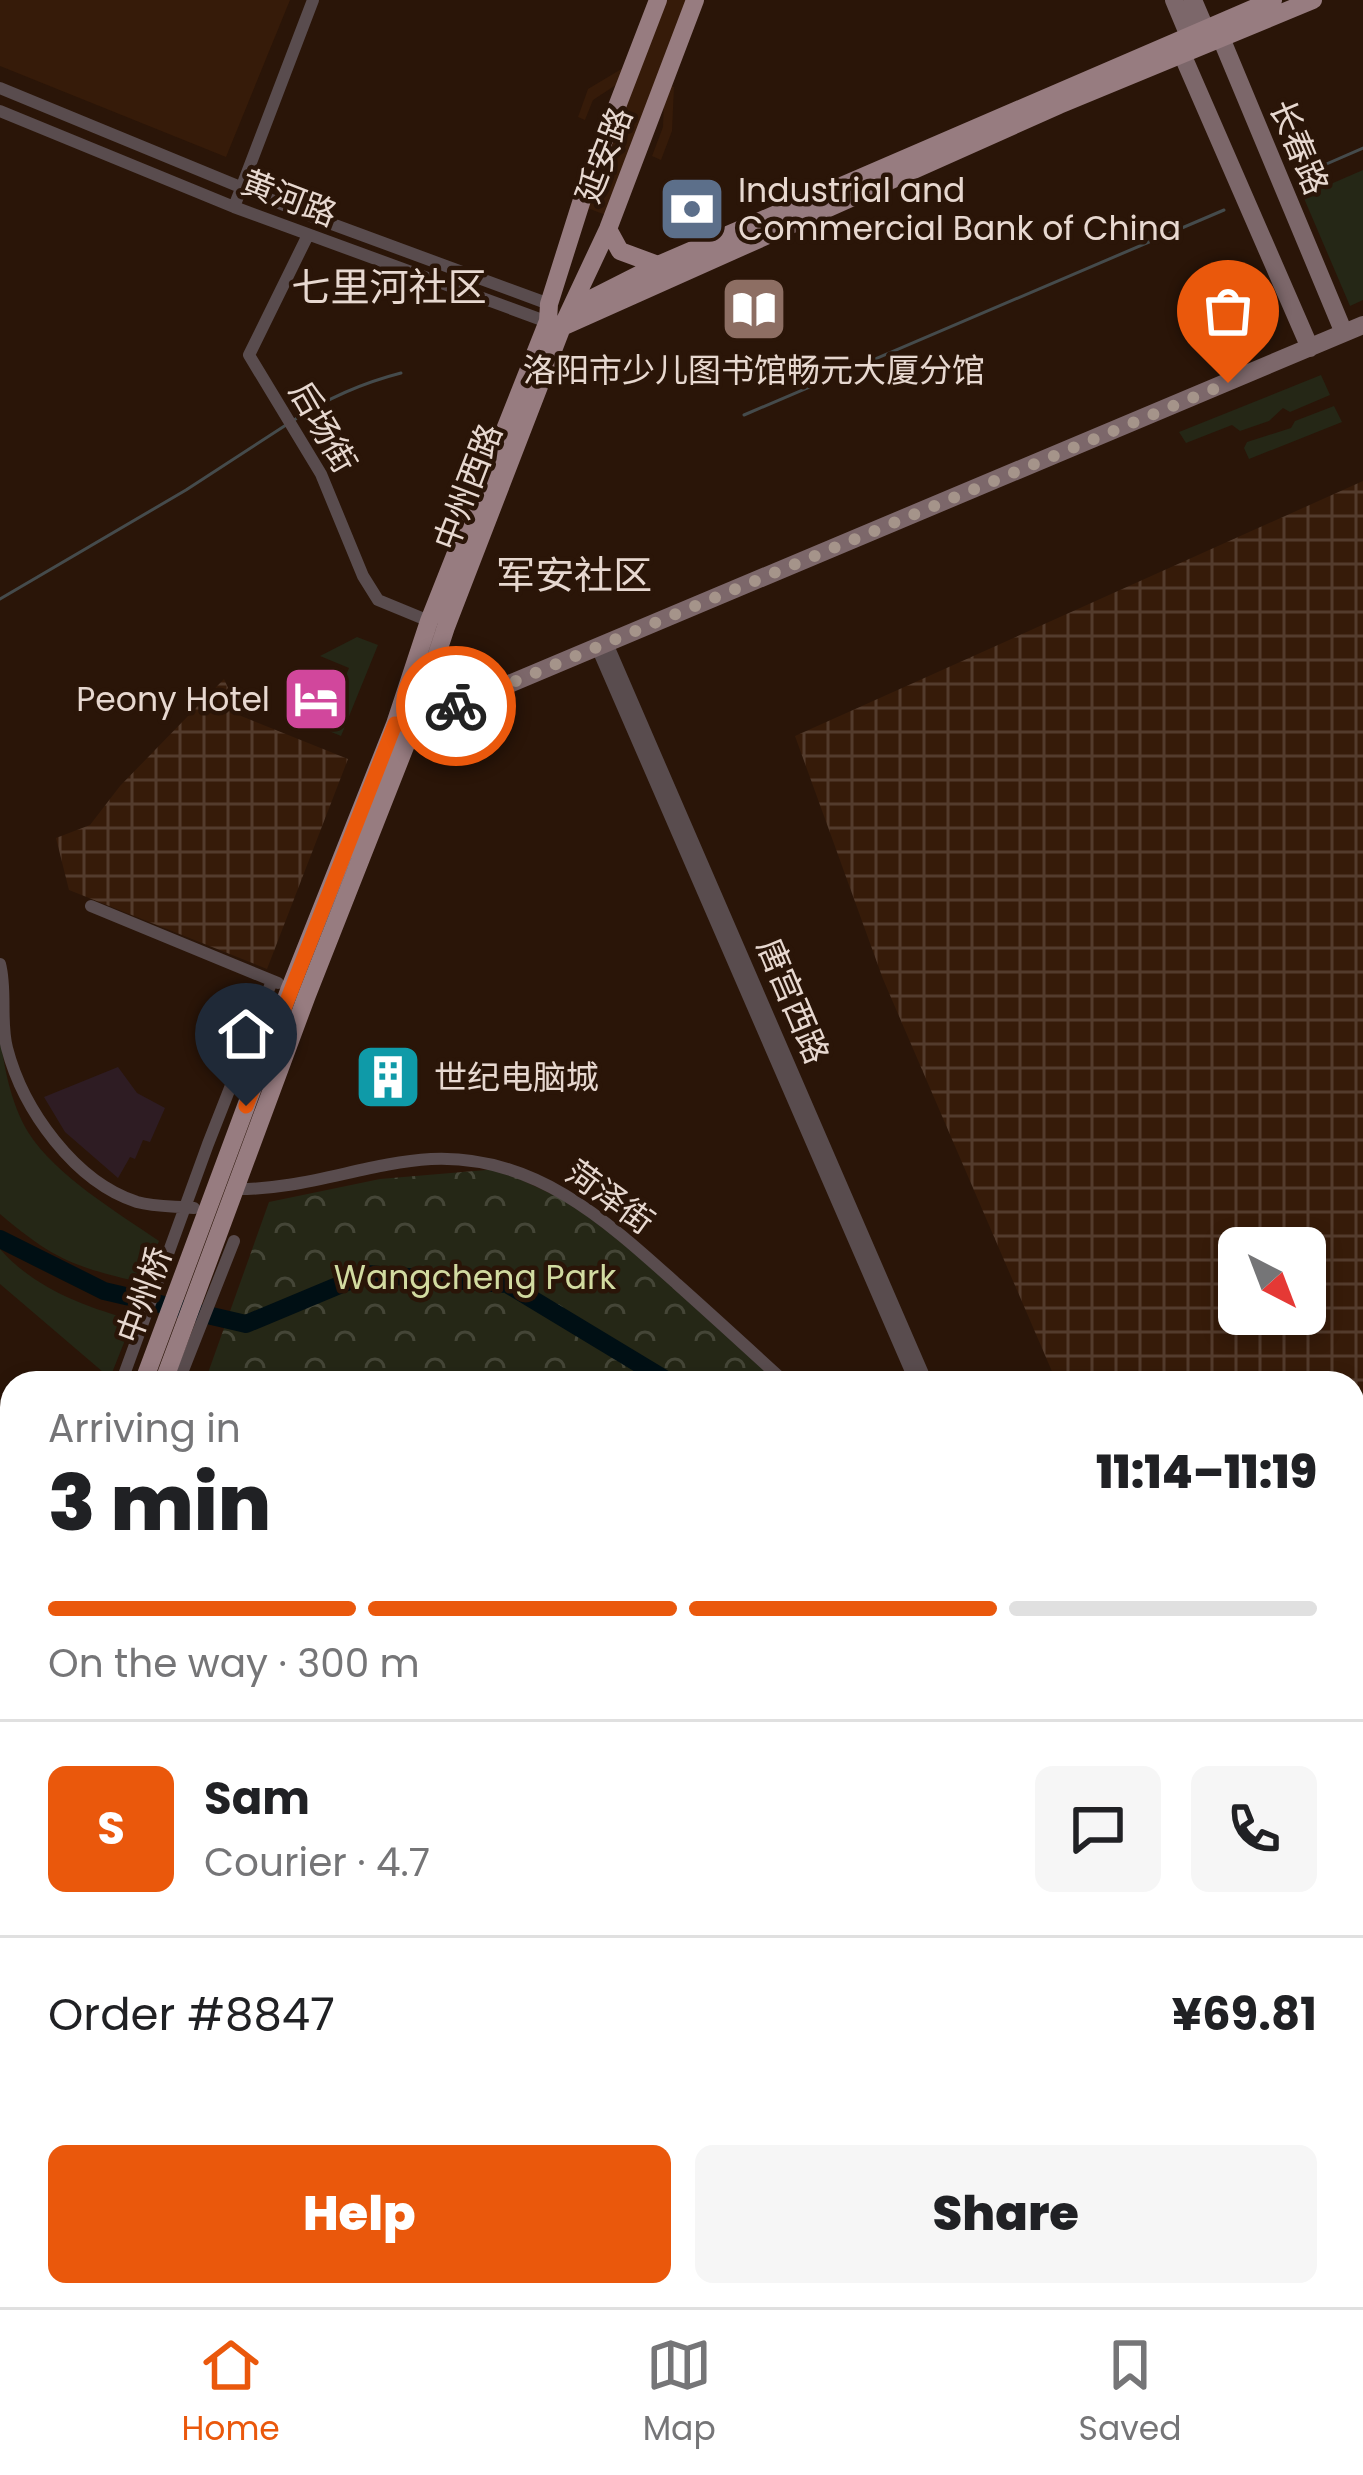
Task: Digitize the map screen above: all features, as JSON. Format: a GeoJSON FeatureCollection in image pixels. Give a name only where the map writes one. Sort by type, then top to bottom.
{"type":"FeatureCollection","features":[{"type":"Feature","properties":{"kind":"main road","name":"延安路"},"geometry":{"type":"LineString","coordinates":[[557,316],[586,187],[658,0]]}},
{"type":"Feature","properties":{"kind":"main road","name":"延安路"},"geometry":{"type":"LineString","coordinates":[[557,316],[608,229],[695,0]]}},
{"type":"Feature","properties":{"kind":"main road"},"geometry":{"type":"LineString","coordinates":[[557,316],[1059,105],[1273,0]]}},
{"type":"Feature","properties":{"kind":"main road"},"geometry":{"type":"LineString","coordinates":[[557,316],[658,266],[1199,39],[1312,0]]}},
{"type":"Feature","properties":{"kind":"main road"},"geometry":{"type":"LineString","coordinates":[[608,229],[620,251],[658,266]]}},
{"type":"Feature","properties":{"kind":"main road","name":"中州西路"},"geometry":{"type":"LineString","coordinates":[[406,727],[429,621],[557,316]]}},
{"type":"Feature","properties":{"kind":"main road","name":"中州西路"},"geometry":{"type":"LineString","coordinates":[[205,1224],[225,1187],[290,988],[446,627],[557,316]]}},
{"type":"Feature","properties":{"kind":"main road","name":"中州桥"},"geometry":{"type":"LineString","coordinates":[[134,1371],[205,1224]]}},
{"type":"Feature","properties":{"kind":"main road","name":"中州桥"},"geometry":{"type":"LineString","coordinates":[[167,1371],[205,1224]]}},
{"type":"Feature","properties":{"kind":"street"},"geometry":{"type":"LineString","coordinates":[[234,207],[313,0]]}},
{"type":"Feature","properties":{"kind":"street","name":"长春路"},"geometry":{"type":"LineString","coordinates":[[1174,0],[1357,331]]}},
{"type":"Feature","properties":{"kind":"street","name":"长春路"},"geometry":{"type":"LineString","coordinates":[[1193,0],[1199,39],[1320,350]]}},
{"type":"Feature","properties":{"kind":"street","name":"黄河路"},"geometry":{"type":"LineString","coordinates":[[0,88],[557,316]]}},
{"type":"Feature","properties":{"kind":"street","name":"黄河路"},"geometry":{"type":"LineString","coordinates":[[0,111],[308,235],[557,316]]}},
{"type":"Feature","properties":{"kind":"street","name":"后场街"},"geometry":{"type":"LineString","coordinates":[[308,235],[249,355],[321,474],[378,601],[429,621]]}},
{"type":"Feature","properties":{"kind":"street"},"geometry":{"type":"LineString","coordinates":[[406,727],[1357,331]]}},
{"type":"Feature","properties":{"kind":"street","name":"唐宫西路"},"geometry":{"type":"LineString","coordinates":[[603,646],[911,1371]]}},
{"type":"Feature","properties":{"kind":"street","name":"唐宫西路"},"geometry":{"type":"LineString","coordinates":[[603,646],[922,1371]]}},
{"type":"Feature","properties":{"kind":"street"},"geometry":{"type":"LineString","coordinates":[[91,906],[290,988],[205,1224],[180,1371]]}},
{"type":"Feature","properties":{"kind":"street"},"geometry":{"type":"LineString","coordinates":[[0,964],[8,1049],[36,1116],[84,1170],[110,1190],[205,1224]]}},
{"type":"Feature","properties":{"kind":"street","name":"菏泽街"},"geometry":{"type":"LineString","coordinates":[[225,1187],[309,1184],[428,1159],[482,1161],[550,1184],[605,1218],[773,1371]]}},
{"type":"Feature","properties":{"kind":"shaded area"},"geometry":{"type":"Polygon","coordinates":[[[0,0],[290,0],[226,157],[0,66],[0,0]]]}},
{"type":"Feature","properties":{"kind":"shaded area"},"geometry":{"type":"Polygon","coordinates":[[[660,0],[693,0],[663,83],[674,87],[672,131],[661,160],[652,156],[663,127],[664,96],[611,217],[582,206],[622,81],[593,100],[585,120],[578,117],[588,89],[623,68],[660,0]]]}},
{"type":"Feature","properties":{"kind":"shaded area"},"geometry":{"type":"Polygon","coordinates":[[[1363,481],[1363,1371],[1052,1371],[883,979],[795,736],[1363,481]]]}},
{"type":"Feature","properties":{"kind":"shaded area"},"geometry":{"type":"Polygon","coordinates":[[[224,679],[241,716],[348,759],[267,969],[69,890],[56,838],[90,825],[120,786],[224,679]]]}},
{"type":"Feature","properties":{"kind":"shaded area"},"geometry":{"type":"Polygon","coordinates":[[[118,1067],[137,1093],[165,1108],[150,1142],[143,1140],[135,1159],[130,1157],[118,1178],[65,1132],[44,1097],[118,1067]]]}},
{"type":"Feature","properties":{"kind":"green space"},"geometry":{"type":"Polygon","coordinates":[[[1363,170],[1363,300],[1350,306],[1303,196],[1363,170]]]}},
{"type":"Feature","properties":{"kind":"green space"},"geometry":{"type":"Polygon","coordinates":[[[1321,375],[1330,395],[1290,412],[1283,408],[1269,421],[1240,431],[1232,425],[1186,443],[1179,432],[1321,375]]]}},
{"type":"Feature","properties":{"kind":"green space"},"geometry":{"type":"Polygon","coordinates":[[[1334,406],[1342,422],[1249,459],[1244,448],[1247,442],[1291,428],[1295,421],[1334,406]]]}},
{"type":"Feature","properties":{"kind":"green space"},"geometry":{"type":"Polygon","coordinates":[[[357,637],[378,645],[341,736],[324,729],[349,668],[320,656],[357,637]]]}},
{"type":"Feature","properties":{"kind":"green space"},"geometry":{"type":"Polygon","coordinates":[[[0,1032],[12,1096],[40,1148],[88,1192],[159,1241],[143,1283],[66,1260],[0,1214],[0,1032]]]}},
{"type":"Feature","properties":{"kind":"green space","name":"Wangcheng Park"},"geometry":{"type":"Polygon","coordinates":[[[498,1169],[575,1205],[632,1241],[768,1371],[209,1371],[269,1202],[380,1179],[498,1169]]]}},
{"type":"Feature","properties":{"kind":"green space"},"geometry":{"type":"Polygon","coordinates":[[[0,1249],[28,1275],[61,1294],[133,1320],[113,1371],[102,1371],[0,1284],[0,1249]]]}},
{"type":"Feature","properties":{"kind":"waterway"},"geometry":{"type":"LineString","coordinates":[[1308,172],[1363,148]]}},
{"type":"Feature","properties":{"kind":"waterway"},"geometry":{"type":"LineString","coordinates":[[744,415],[1224,210]]}},
{"type":"Feature","properties":{"kind":"waterway"},"geometry":{"type":"LineString","coordinates":[[294,420],[346,392],[401,373]]}},
{"type":"Feature","properties":{"kind":"waterway"},"geometry":{"type":"LineString","coordinates":[[0,599],[286,425]]}},
{"type":"Feature","properties":{"kind":"waterway"},"geometry":{"type":"LineString","coordinates":[[0,1239],[104,1291],[246,1324],[366,1274],[507,1284],[651,1371]]}},
{"type":"Feature","properties":{"kind":"way so far"},"geometry":{"type":"LineString","coordinates":[[456,706],[1228,383]]}},
{"type":"Feature","properties":{"kind":"place","name":"Industrial and Commercial Bank of China"},"geometry":{"type":"Point","coordinates":[692,209]}},
{"type":"Feature","properties":{"kind":"place","name":"洛阳市少儿图书馆畅元大厦分馆"},"geometry":{"type":"Point","coordinates":[754,309]}},
{"type":"Feature","properties":{"kind":"place","name":"Peony Hotel"},"geometry":{"type":"Point","coordinates":[316,699]}},
{"type":"Feature","properties":{"kind":"place","name":"世纪电脑城"},"geometry":{"type":"Point","coordinates":[388,1077]}},
{"type":"Feature","properties":{"kind":"district","name":"七里河社区"},"geometry":{"type":"Point","coordinates":[389,287]}},
{"type":"Feature","properties":{"kind":"district","name":"军安社区"},"geometry":{"type":"Point","coordinates":[574,575]}},
{"type":"Feature","properties":{"kind":"route"},"geometry":{"type":"LineString","coordinates":[[246,1106],[395,724],[414,724],[456,706]]}}]}
